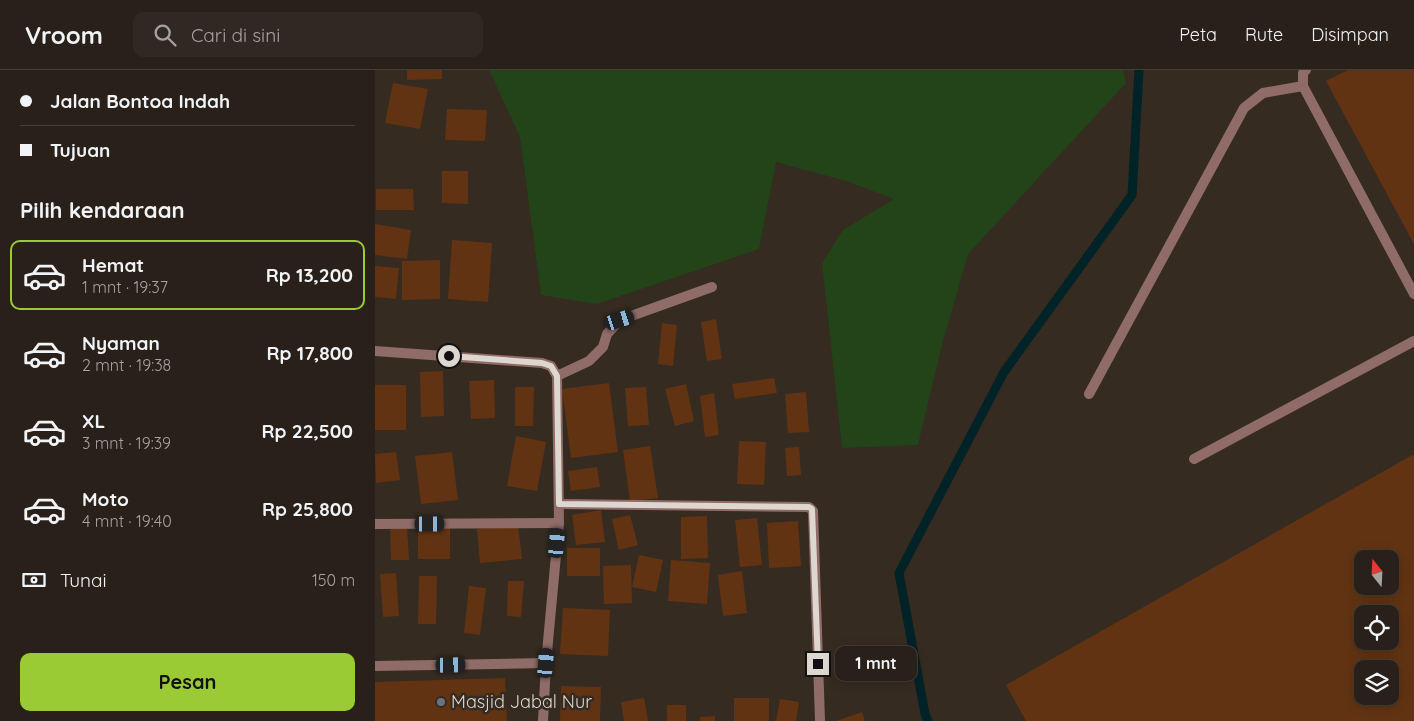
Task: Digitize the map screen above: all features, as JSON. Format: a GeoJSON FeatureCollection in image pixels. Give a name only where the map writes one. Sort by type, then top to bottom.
{"type":"FeatureCollection","features":[{"type":"Feature","properties":{"kind":"street"},"geometry":{"type":"LineString","coordinates":[[1306,70],[1303,73],[1303,86],[1414,294]]}},
{"type":"Feature","properties":{"kind":"street"},"geometry":{"type":"LineString","coordinates":[[1089,394],[1243,108],[1263,93],[1303,86]]}},
{"type":"Feature","properties":{"kind":"street"},"geometry":{"type":"LineString","coordinates":[[557,376],[589,361],[603,347],[607,334],[620,320],[712,287]]}},
{"type":"Feature","properties":{"kind":"street"},"geometry":{"type":"LineString","coordinates":[[1194,459],[1414,341]]}},
{"type":"Feature","properties":{"kind":"street"},"geometry":{"type":"LineString","coordinates":[[375,351],[542,363],[551,366],[557,376],[559,523],[546,663],[543,721]]}},
{"type":"Feature","properties":{"kind":"street"},"geometry":{"type":"LineString","coordinates":[[559,504],[809,507],[812,509],[820,721]]}},
{"type":"Feature","properties":{"kind":"street"},"geometry":{"type":"LineString","coordinates":[[375,524],[559,523]]}},
{"type":"Feature","properties":{"kind":"street"},"geometry":{"type":"LineString","coordinates":[[375,666],[546,663]]}},
{"type":"Feature","properties":{"kind":"green space"},"geometry":{"type":"Polygon","coordinates":[[[489,70],[1123,70],[1126,83],[968,254],[942,345],[918,445],[842,448],[822,263],[843,230],[894,199],[846,181],[776,162],[759,249],[597,304],[541,295],[520,137],[489,70]]]}},
{"type":"Feature","properties":{"kind":"building"},"geometry":{"type":"Polygon","coordinates":[[[407,70],[442,70],[442,79],[407,80],[407,70]]]}},
{"type":"Feature","properties":{"kind":"building"},"geometry":{"type":"Polygon","coordinates":[[[1348,70],[1414,70],[1414,244],[1326,81],[1348,70]]]}},
{"type":"Feature","properties":{"kind":"building"},"geometry":{"type":"Polygon","coordinates":[[[393,83],[428,89],[420,129],[385,123],[393,83]]]}},
{"type":"Feature","properties":{"kind":"building"},"geometry":{"type":"Polygon","coordinates":[[[447,109],[487,110],[485,141],[445,140],[447,109]]]}},
{"type":"Feature","properties":{"kind":"building"},"geometry":{"type":"Polygon","coordinates":[[[442,171],[468,171],[468,204],[442,203],[442,171]]]}},
{"type":"Feature","properties":{"kind":"building"},"geometry":{"type":"Polygon","coordinates":[[[376,189],[413,189],[414,210],[376,210],[376,189]]]}},
{"type":"Feature","properties":{"kind":"building"},"geometry":{"type":"Polygon","coordinates":[[[375,224],[411,230],[407,259],[375,255],[375,224]]]}},
{"type":"Feature","properties":{"kind":"building"},"geometry":{"type":"Polygon","coordinates":[[[452,240],[492,243],[488,302],[448,299],[452,240]]]}},
{"type":"Feature","properties":{"kind":"building"},"geometry":{"type":"Polygon","coordinates":[[[440,260],[440,299],[402,300],[402,261],[440,260]]]}},
{"type":"Feature","properties":{"kind":"building"},"geometry":{"type":"Polygon","coordinates":[[[375,266],[399,268],[396,299],[375,297],[375,266]]]}},
{"type":"Feature","properties":{"kind":"building"},"geometry":{"type":"Polygon","coordinates":[[[716,319],[722,359],[707,361],[701,322],[716,319]]]}},
{"type":"Feature","properties":{"kind":"building"},"geometry":{"type":"Polygon","coordinates":[[[662,323],[677,325],[673,366],[658,364],[662,323]]]}},
{"type":"Feature","properties":{"kind":"building"},"geometry":{"type":"Polygon","coordinates":[[[443,371],[444,416],[421,417],[420,372],[443,371]]]}},
{"type":"Feature","properties":{"kind":"building"},"geometry":{"type":"Polygon","coordinates":[[[774,378],[777,393],[735,399],[732,384],[774,378]]]}},
{"type":"Feature","properties":{"kind":"building"},"geometry":{"type":"Polygon","coordinates":[[[494,380],[495,418],[471,419],[469,381],[494,380]]]}},
{"type":"Feature","properties":{"kind":"building"},"geometry":{"type":"Polygon","coordinates":[[[609,383],[618,452],[571,458],[562,389],[609,383]]]}},
{"type":"Feature","properties":{"kind":"building"},"geometry":{"type":"Polygon","coordinates":[[[686,384],[694,421],[675,426],[665,389],[686,384]]]}},
{"type":"Feature","properties":{"kind":"building"},"geometry":{"type":"Polygon","coordinates":[[[375,385],[406,385],[406,430],[375,430],[375,385]]]}},
{"type":"Feature","properties":{"kind":"building"},"geometry":{"type":"Polygon","coordinates":[[[515,387],[534,387],[533,426],[515,426],[515,387]]]}},
{"type":"Feature","properties":{"kind":"building"},"geometry":{"type":"Polygon","coordinates":[[[646,387],[649,425],[628,426],[625,388],[646,387]]]}},
{"type":"Feature","properties":{"kind":"building"},"geometry":{"type":"Polygon","coordinates":[[[806,392],[809,432],[788,433],[785,394],[806,392]]]}},
{"type":"Feature","properties":{"kind":"building"},"geometry":{"type":"Polygon","coordinates":[[[714,393],[719,435],[705,437],[700,396],[714,393]]]}},
{"type":"Feature","properties":{"kind":"building"},"geometry":{"type":"Polygon","coordinates":[[[516,436],[546,442],[537,491],[507,486],[516,436]]]}},
{"type":"Feature","properties":{"kind":"building"},"geometry":{"type":"Polygon","coordinates":[[[739,441],[766,442],[764,485],[737,484],[739,441]]]}},
{"type":"Feature","properties":{"kind":"building"},"geometry":{"type":"Polygon","coordinates":[[[650,446],[658,498],[630,501],[623,450],[650,446]]]}},
{"type":"Feature","properties":{"kind":"building"},"geometry":{"type":"Polygon","coordinates":[[[799,447],[801,475],[787,476],[785,448],[799,447]]]}},
{"type":"Feature","properties":{"kind":"building"},"geometry":{"type":"Polygon","coordinates":[[[396,452],[400,480],[376,483],[375,454],[396,452]]]}},
{"type":"Feature","properties":{"kind":"building"},"geometry":{"type":"Polygon","coordinates":[[[452,452],[458,500],[421,504],[415,456],[452,452]]]}},
{"type":"Feature","properties":{"kind":"building"},"geometry":{"type":"Polygon","coordinates":[[[1414,454],[1414,721],[1026,721],[1006,685],[1414,454]]]}},
{"type":"Feature","properties":{"kind":"building"},"geometry":{"type":"Polygon","coordinates":[[[597,467],[600,487],[571,491],[568,471],[597,467]]]}},
{"type":"Feature","properties":{"kind":"building"},"geometry":{"type":"Polygon","coordinates":[[[601,510],[605,542],[576,545],[572,515],[601,510]]]}},
{"type":"Feature","properties":{"kind":"building"},"geometry":{"type":"Polygon","coordinates":[[[630,515],[638,545],[619,550],[612,519],[630,515]]]}},
{"type":"Feature","properties":{"kind":"building"},"geometry":{"type":"Polygon","coordinates":[[[707,516],[708,558],[681,559],[681,517],[707,516]]]}},
{"type":"Feature","properties":{"kind":"building"},"geometry":{"type":"Polygon","coordinates":[[[757,518],[762,565],[740,567],[735,520],[757,518]]]}},
{"type":"Feature","properties":{"kind":"building"},"geometry":{"type":"Polygon","coordinates":[[[798,521],[801,566],[769,568],[767,523],[798,521]]]}},
{"type":"Feature","properties":{"kind":"building"},"geometry":{"type":"Polygon","coordinates":[[[418,525],[450,525],[450,559],[418,559],[418,525]]]}},
{"type":"Feature","properties":{"kind":"building"},"geometry":{"type":"Polygon","coordinates":[[[518,525],[522,559],[480,563],[477,529],[518,525]]]}},
{"type":"Feature","properties":{"kind":"building"},"geometry":{"type":"Polygon","coordinates":[[[407,528],[409,560],[391,560],[390,529],[407,528]]]}},
{"type":"Feature","properties":{"kind":"building"},"geometry":{"type":"Polygon","coordinates":[[[567,548],[600,548],[600,576],[567,576],[567,548]]]}},
{"type":"Feature","properties":{"kind":"building"},"geometry":{"type":"Polygon","coordinates":[[[639,555],[663,560],[656,592],[632,587],[639,555]]]}},
{"type":"Feature","properties":{"kind":"building"},"geometry":{"type":"Polygon","coordinates":[[[671,560],[710,563],[707,604],[668,601],[671,560]]]}},
{"type":"Feature","properties":{"kind":"building"},"geometry":{"type":"Polygon","coordinates":[[[631,565],[632,603],[604,604],[603,566],[631,565]]]}},
{"type":"Feature","properties":{"kind":"building"},"geometry":{"type":"Polygon","coordinates":[[[742,571],[747,613],[723,616],[718,575],[742,571]]]}},
{"type":"Feature","properties":{"kind":"building"},"geometry":{"type":"Polygon","coordinates":[[[396,573],[399,616],[383,617],[380,574],[396,573]]]}},
{"type":"Feature","properties":{"kind":"building"},"geometry":{"type":"Polygon","coordinates":[[[419,576],[437,576],[436,624],[418,624],[419,576]]]}},
{"type":"Feature","properties":{"kind":"building"},"geometry":{"type":"Polygon","coordinates":[[[508,581],[524,581],[521,617],[507,616],[508,581]]]}},
{"type":"Feature","properties":{"kind":"building"},"geometry":{"type":"Polygon","coordinates":[[[469,586],[486,588],[480,635],[464,633],[469,586]]]}},
{"type":"Feature","properties":{"kind":"building"},"geometry":{"type":"Polygon","coordinates":[[[563,608],[610,610],[608,656],[560,654],[563,608]]]}},
{"type":"Feature","properties":{"kind":"building","name":"Masjid Jabal Nur"},"geometry":{"type":"Polygon","coordinates":[[[505,678],[507,721],[375,721],[375,682],[505,678]]]}},
{"type":"Feature","properties":{"kind":"building"},"geometry":{"type":"Polygon","coordinates":[[[561,686],[601,687],[600,721],[560,721],[561,686]]]}},
{"type":"Feature","properties":{"kind":"building"},"geometry":{"type":"Polygon","coordinates":[[[644,698],[648,721],[624,721],[621,702],[644,698]]]}},
{"type":"Feature","properties":{"kind":"building"},"geometry":{"type":"Polygon","coordinates":[[[734,698],[769,698],[769,721],[734,721],[734,698]]]}},
{"type":"Feature","properties":{"kind":"building"},"geometry":{"type":"Polygon","coordinates":[[[780,699],[799,702],[796,721],[776,721],[780,699]]]}},
{"type":"Feature","properties":{"kind":"building"},"geometry":{"type":"Polygon","coordinates":[[[667,705],[686,705],[686,721],[667,721],[667,705]]]}},
{"type":"Feature","properties":{"kind":"building"},"geometry":{"type":"Polygon","coordinates":[[[862,712],[865,721],[836,721],[862,712]]]}},
{"type":"Feature","properties":{"kind":"building"},"geometry":{"type":"Polygon","coordinates":[[[715,716],[715,721],[700,721],[700,717],[715,716]]]}},
{"type":"Feature","properties":{"kind":"waterway"},"geometry":{"type":"LineString","coordinates":[[928,721],[925,714],[899,573],[1004,372],[1132,195],[1139,70]]}},
{"type":"Feature","properties":{"kind":"place","name":"Masjid Jabal Nur"},"geometry":{"type":"Point","coordinates":[441,702]}},
{"type":"Feature","properties":{"kind":"route"},"geometry":{"type":"LineString","coordinates":[[449,356],[542,363],[551,366],[557,376],[559,504],[809,507],[812,509],[818,664]]}}]}
